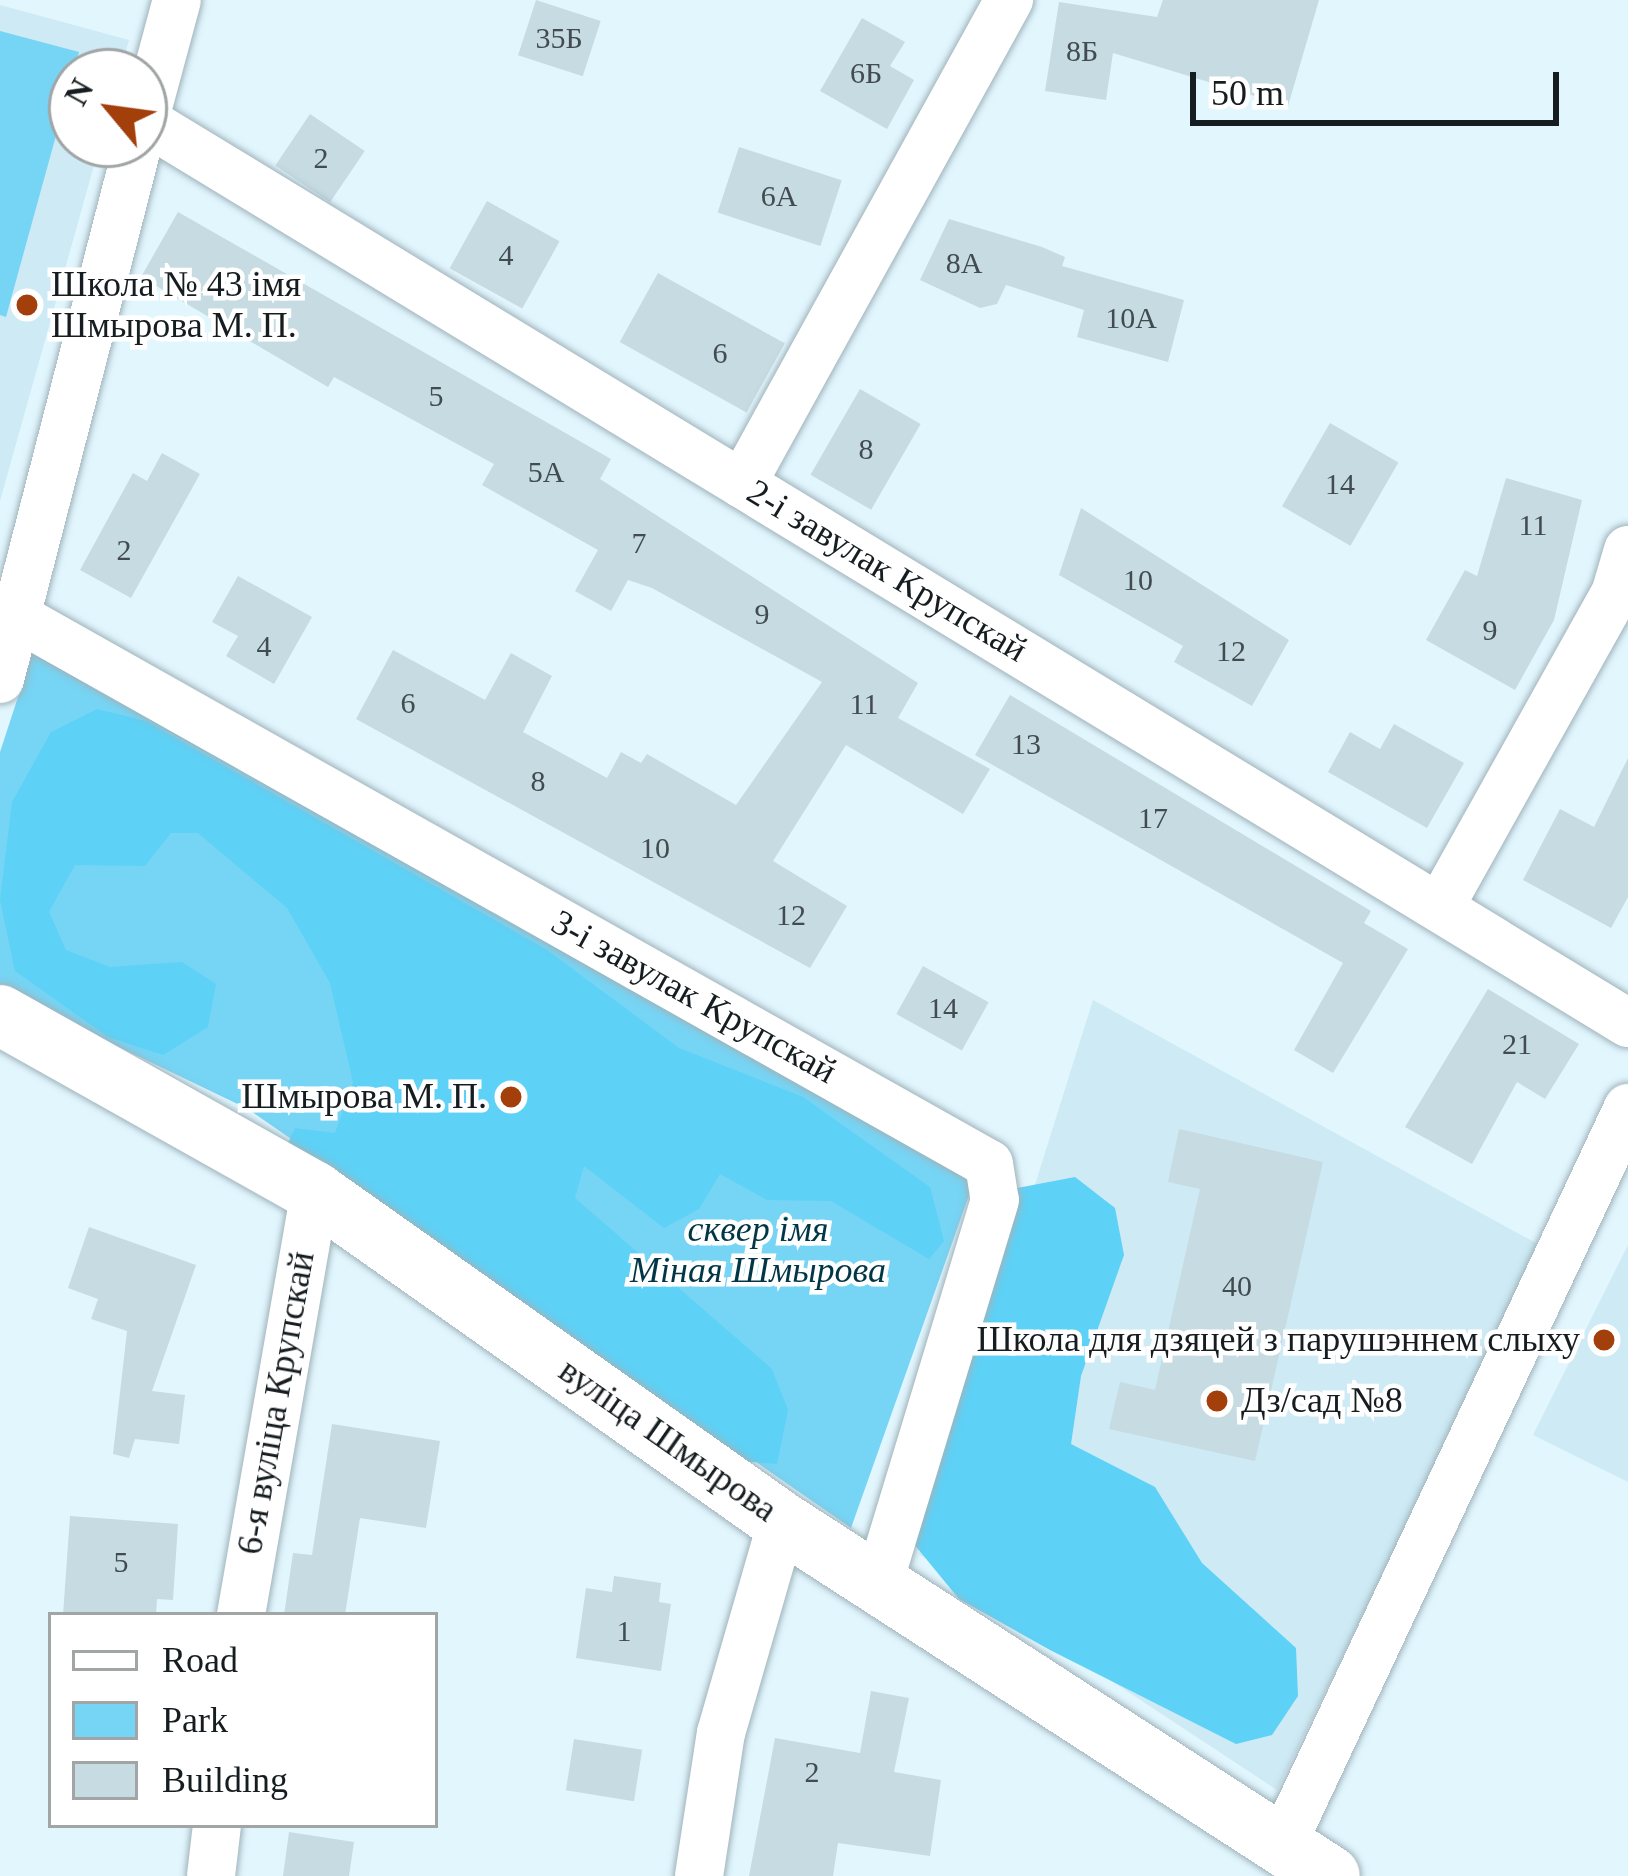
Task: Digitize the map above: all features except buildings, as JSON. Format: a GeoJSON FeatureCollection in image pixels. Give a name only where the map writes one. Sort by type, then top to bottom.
{"type":"FeatureCollection","features":[{"type":"Feature","properties":{"kind":"street"},"geometry":{"type":"LineString","coordinates":[[164,48],[177,0]]}},
{"type":"Feature","properties":{"kind":"street"},"geometry":{"type":"LineString","coordinates":[[742,484],[1009,0]]}},
{"type":"Feature","properties":{"kind":"street","name":"2-і завулак Крупскай"},"geometry":{"type":"LineString","coordinates":[[168,136],[1442,903],[1628,1023]]}},
{"type":"Feature","properties":{"kind":"street"},"geometry":{"type":"LineString","coordinates":[[0,679],[132,168]]}},
{"type":"Feature","properties":{"kind":"street"},"geometry":{"type":"LineString","coordinates":[[1442,903],[1615,594],[1628,550]]}},
{"type":"Feature","properties":{"kind":"street","name":"3-і завулак Крупскай"},"geometry":{"type":"LineString","coordinates":[[17,616],[989,1164],[995,1199],[879,1582]]}},
{"type":"Feature","properties":{"kind":"street","name":"вуліца Шмырова"},"geometry":{"type":"LineString","coordinates":[[0,1015],[315,1192],[782,1522],[1306,1859]]}},
{"type":"Feature","properties":{"kind":"street"},"geometry":{"type":"LineString","coordinates":[[1306,1859],[1628,1108]]}},
{"type":"Feature","properties":{"kind":"street","name":"6-я вуліца Крупскай"},"geometry":{"type":"LineString","coordinates":[[242,1612],[259,1465],[315,1192]]}},
{"type":"Feature","properties":{"kind":"street"},"geometry":{"type":"LineString","coordinates":[[699,1876],[722,1733],[782,1522]]}},
{"type":"Feature","properties":{"kind":"street"},"geometry":{"type":"LineString","coordinates":[[211,1876],[217,1828]]}},
{"type":"Feature","properties":{"kind":"shaded area","name":"Школа № 43 імя Шмырова М. П."},"geometry":{"type":"Polygon","coordinates":[[[0,5],[129,40],[127,48],[48,48],[48,168],[93,168],[0,501],[0,5]]]}},
{"type":"Feature","properties":{"kind":"shaded area","name":"сквер імя Міная Шмырова"},"geometry":{"type":"Polygon","coordinates":[[[97,709],[146,721],[547,950],[679,1048],[803,1097],[930,1187],[944,1241],[929,1259],[831,1201],[767,1200],[720,1174],[699,1209],[664,1228],[584,1166],[575,1198],[772,1369],[788,1410],[777,1464],[740,1461],[285,1149],[295,1128],[335,1133],[353,1082],[330,983],[287,908],[198,833],[171,833],[145,866],[75,865],[49,912],[66,950],[110,967],[182,962],[216,984],[208,1027],[163,1055],[108,1037],[15,971],[0,900],[12,802],[51,732],[97,709]]]}},
{"type":"Feature","properties":{"kind":"shaded area","name":"Дз/сад №8"},"geometry":{"type":"Polygon","coordinates":[[[1093,1000],[1543,1247],[1277,1790],[919,1554],[1093,1000]]]}},
{"type":"Feature","properties":{"kind":"shaded area"},"geometry":{"type":"Polygon","coordinates":[[[1075,1177],[1115,1208],[1124,1255],[1081,1376],[1071,1444],[1155,1487],[1202,1563],[1296,1648],[1298,1696],[1272,1735],[1236,1744],[1050,1650],[959,1599],[909,1538],[1007,1190],[1075,1177]]]}},
{"type":"Feature","properties":{"kind":"shaded area","name":"Школа для дзяцей з парушэннем слыху"},"geometry":{"type":"Polygon","coordinates":[[[1628,1245],[1628,1482],[1533,1435],[1628,1245]]]}},
{"type":"Feature","properties":{"kind":"green space"},"geometry":{"type":"Polygon","coordinates":[[[0,31],[64,48],[48,48],[48,165],[6,317],[0,315],[0,31]]]}},
{"type":"Feature","properties":{"kind":"green space","name":"сквер імя Міная Шмырова"},"geometry":{"type":"Polygon","coordinates":[[[37,639],[978,1170],[851,1528],[248,1109],[0,990],[0,752],[37,639]]]}},
{"type":"Feature","properties":{"kind":"place","name":"Школа № 43 імя Шмырова М. П."},"geometry":{"type":"Point","coordinates":[27,305]}},
{"type":"Feature","properties":{"kind":"place","name":"Шмырова М. П."},"geometry":{"type":"Point","coordinates":[511,1097]}},
{"type":"Feature","properties":{"kind":"place","name":"Школа для дзяцей з парушэннем слыху"},"geometry":{"type":"Point","coordinates":[1604,1340]}},
{"type":"Feature","properties":{"kind":"place","name":"Дз/сад №8"},"geometry":{"type":"Point","coordinates":[1217,1401]}}]}
